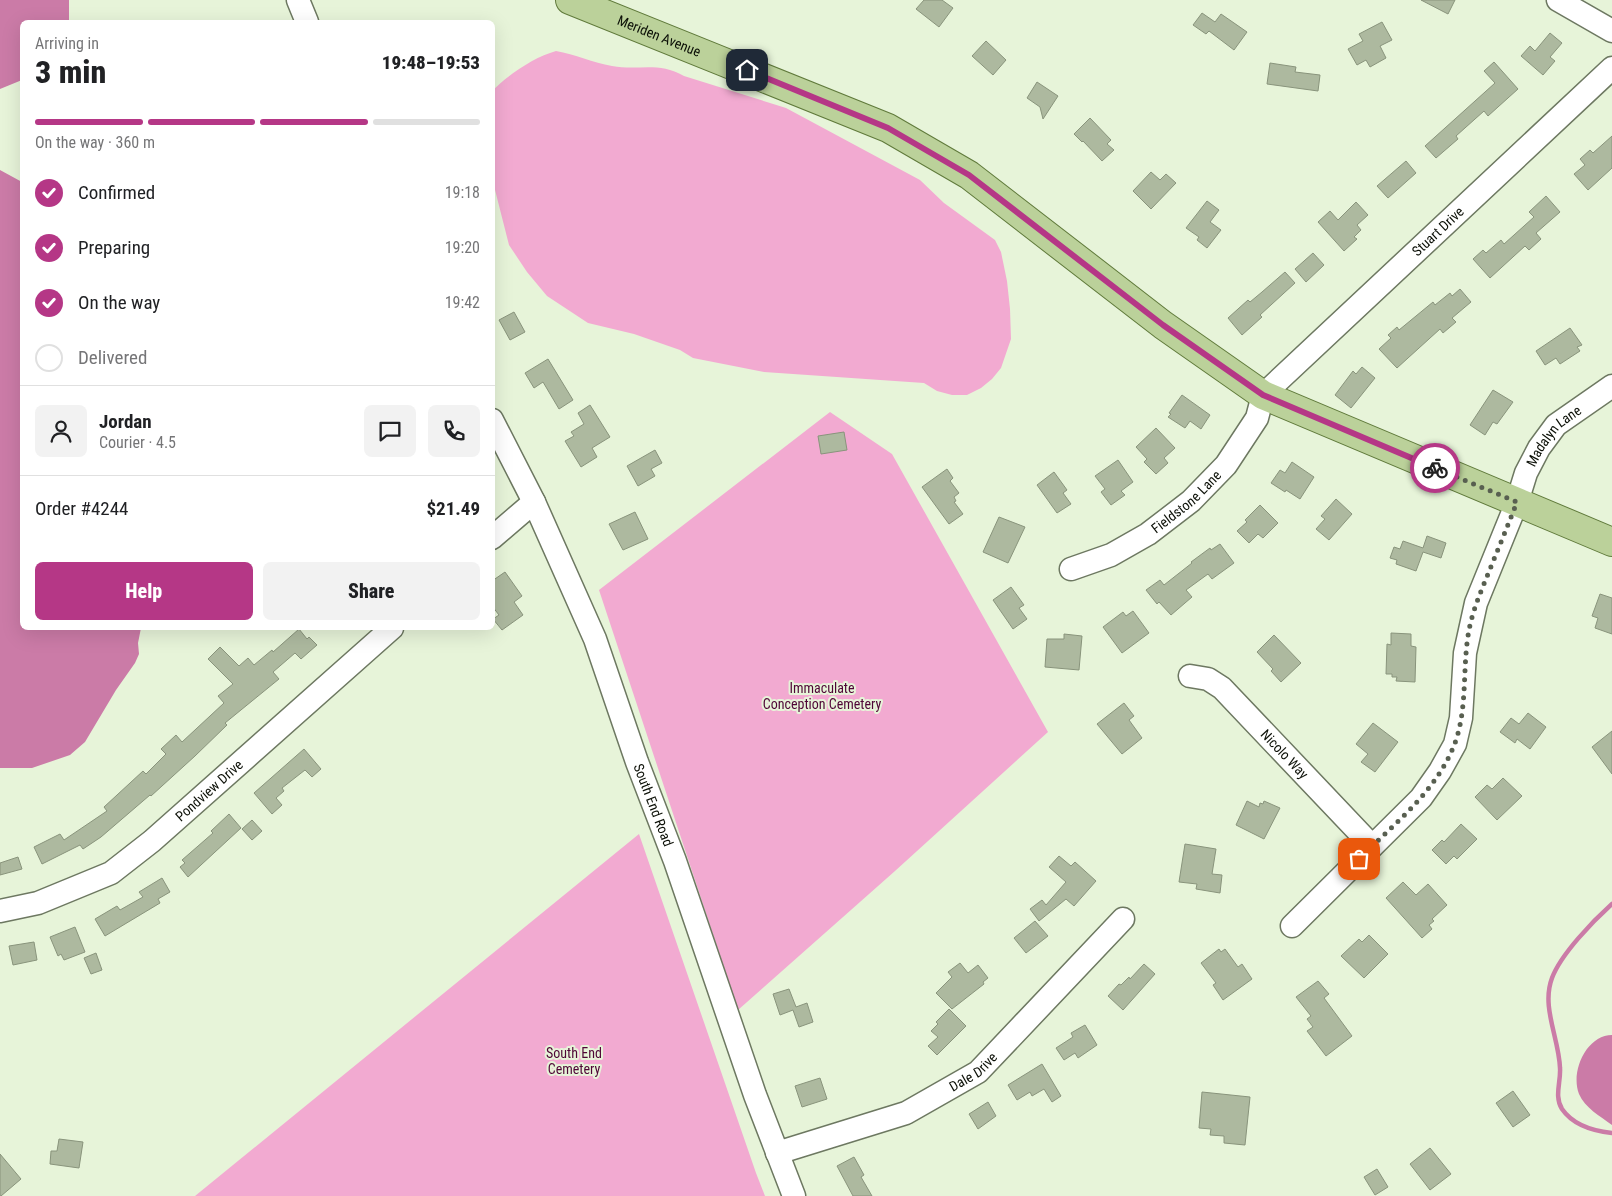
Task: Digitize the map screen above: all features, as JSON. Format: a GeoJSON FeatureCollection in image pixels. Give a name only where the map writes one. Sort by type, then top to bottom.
{"type":"FeatureCollection","features":[{"type":"Feature","properties":{"kind":"main road","name":"Meriden Avenue"},"geometry":{"type":"LineString","coordinates":[[570,0],[888,128],[969,175],[1163,325],[1263,395],[1612,542]]}},
{"type":"Feature","properties":{"kind":"street"},"geometry":{"type":"LineString","coordinates":[[298,0],[306,20]]}},
{"type":"Feature","properties":{"kind":"street"},"geometry":{"type":"LineString","coordinates":[[1558,0],[1612,31]]}},
{"type":"Feature","properties":{"kind":"street","name":"Stuart Drive"},"geometry":{"type":"LineString","coordinates":[[1263,395],[1612,68]]}},
{"type":"Feature","properties":{"kind":"street","name":"Madalyn Lane"},"geometry":{"type":"LineString","coordinates":[[1292,926],[1421,798],[1440,771],[1454,744],[1461,718],[1465,653],[1476,603],[1517,502],[1526,473],[1556,425],[1612,386]]}},
{"type":"Feature","properties":{"kind":"street","name":"Fieldstone Lane"},"geometry":{"type":"LineString","coordinates":[[1071,569],[1111,555],[1141,538],[1191,501],[1226,465],[1257,418],[1263,395]]}},
{"type":"Feature","properties":{"kind":"street","name":"South End Road"},"geometry":{"type":"LineString","coordinates":[[495,426],[534,502],[595,639],[675,861],[755,1095],[794,1196]]}},
{"type":"Feature","properties":{"kind":"street"},"geometry":{"type":"LineString","coordinates":[[495,535],[534,502]]}},
{"type":"Feature","properties":{"kind":"street","name":"Pondview Drive"},"geometry":{"type":"LineString","coordinates":[[0,911],[38,903],[111,873],[152,841],[390,630]]}},
{"type":"Feature","properties":{"kind":"street","name":"Nicolo Way"},"geometry":{"type":"LineString","coordinates":[[1190,676],[1208,679],[1222,688],[1372,846]]}},
{"type":"Feature","properties":{"kind":"street","name":"Dale Drive"},"geometry":{"type":"LineString","coordinates":[[776,1153],[906,1113],[978,1072],[1124,919]]}},
{"type":"Feature","properties":{"kind":"green space"},"geometry":{"type":"Polygon","coordinates":[[[556,51],[612,66],[657,68],[675,71],[684,76],[786,108],[920,180],[944,203],[995,240],[1001,252],[1007,281],[1011,339],[1001,368],[981,388],[967,395],[952,395],[937,391],[924,383],[764,372],[693,358],[680,350],[634,334],[588,323],[547,296],[527,272],[509,245],[495,190],[495,88],[522,67],[556,51]]]}},
{"type":"Feature","properties":{"kind":"green space","name":"Immaculate Conception Cemetery"},"geometry":{"type":"Polygon","coordinates":[[[830,412],[892,454],[1048,732],[738,1010],[599,590],[830,412]]]}},
{"type":"Feature","properties":{"kind":"green space","name":"South End Cemetery"},"geometry":{"type":"Polygon","coordinates":[[[639,834],[765,1196],[195,1196],[639,834]]]}},
{"type":"Feature","properties":{"kind":"shaded area"},"geometry":{"type":"Polygon","coordinates":[[[0,0],[69,0],[69,20],[20,20],[20,81],[0,89],[0,0]]]}},
{"type":"Feature","properties":{"kind":"shaded area"},"geometry":{"type":"Polygon","coordinates":[[[0,170],[20,181],[20,630],[141,630],[138,643],[139,654],[135,663],[116,690],[85,742],[70,755],[32,768],[0,768],[0,170]]]}},
{"type":"Feature","properties":{"kind":"shaded area"},"geometry":{"type":"Polygon","coordinates":[[[1612,1035],[1612,1125],[1593,1111],[1582,1099],[1577,1085],[1577,1075],[1579,1065],[1588,1048],[1595,1041],[1612,1035]]]}},
{"type":"Feature","properties":{"kind":"building"},"geometry":{"type":"Polygon","coordinates":[[[924,0],[942,0],[953,8],[939,27],[916,9],[924,0]]]}},
{"type":"Feature","properties":{"kind":"building"},"geometry":{"type":"Polygon","coordinates":[[[1421,0],[1455,0],[1448,14],[1421,0]]]}},
{"type":"Feature","properties":{"kind":"building"},"geometry":{"type":"Polygon","coordinates":[[[1202,13],[1215,22],[1221,14],[1247,32],[1234,50],[1209,31],[1206,34],[1193,25],[1202,13]]]}},
{"type":"Feature","properties":{"kind":"building"},"geometry":{"type":"Polygon","coordinates":[[[1382,22],[1392,40],[1380,46],[1386,58],[1370,67],[1366,60],[1357,65],[1348,49],[1363,41],[1359,34],[1382,22]]]}},
{"type":"Feature","properties":{"kind":"building"},"geometry":{"type":"Polygon","coordinates":[[[1550,33],[1562,43],[1550,57],[1555,61],[1543,75],[1521,56],[1530,46],[1535,51],[1550,33]]]}},
{"type":"Feature","properties":{"kind":"building"},"geometry":{"type":"Polygon","coordinates":[[[986,41],[1006,60],[993,75],[972,56],[986,41]]]}},
{"type":"Feature","properties":{"kind":"building"},"geometry":{"type":"Polygon","coordinates":[[[1494,62],[1518,89],[1488,116],[1484,111],[1456,136],[1458,139],[1436,158],[1425,146],[1495,83],[1484,71],[1494,62]]]}},
{"type":"Feature","properties":{"kind":"building"},"geometry":{"type":"Polygon","coordinates":[[[1270,63],[1296,67],[1295,72],[1320,75],[1318,91],[1267,84],[1270,63]]]}},
{"type":"Feature","properties":{"kind":"building"},"geometry":{"type":"Polygon","coordinates":[[[1037,82],[1058,96],[1043,119],[1040,107],[1027,98],[1037,82]]]}},
{"type":"Feature","properties":{"kind":"building"},"geometry":{"type":"Polygon","coordinates":[[[1090,118],[1111,140],[1107,144],[1114,150],[1102,161],[1074,134],[1090,118]]]}},
{"type":"Feature","properties":{"kind":"building"},"geometry":{"type":"Polygon","coordinates":[[[1612,136],[1612,168],[1588,190],[1574,174],[1585,165],[1580,159],[1590,150],[1593,153],[1612,136]]]}},
{"type":"Feature","properties":{"kind":"building"},"geometry":{"type":"Polygon","coordinates":[[[1406,161],[1416,173],[1388,198],[1377,186],[1406,161]]]}},
{"type":"Feature","properties":{"kind":"building"},"geometry":{"type":"Polygon","coordinates":[[[1151,172],[1160,180],[1166,174],[1176,183],[1151,209],[1133,191],[1151,172]]]}},
{"type":"Feature","properties":{"kind":"building"},"geometry":{"type":"Polygon","coordinates":[[[1546,196],[1560,212],[1536,233],[1541,239],[1529,250],[1525,246],[1490,278],[1473,259],[1483,250],[1486,253],[1501,240],[1504,244],[1534,217],[1529,212],[1546,196]]]}},
{"type":"Feature","properties":{"kind":"building"},"geometry":{"type":"Polygon","coordinates":[[[1207,201],[1219,210],[1210,222],[1221,230],[1207,248],[1197,240],[1199,237],[1186,228],[1207,201]]]}},
{"type":"Feature","properties":{"kind":"building"},"geometry":{"type":"Polygon","coordinates":[[[1356,202],[1368,215],[1357,225],[1361,230],[1354,237],[1357,239],[1344,251],[1318,222],[1330,211],[1338,220],[1356,202]]]}},
{"type":"Feature","properties":{"kind":"building"},"geometry":{"type":"Polygon","coordinates":[[[1313,253],[1324,265],[1306,282],[1295,269],[1313,253]]]}},
{"type":"Feature","properties":{"kind":"building"},"geometry":{"type":"Polygon","coordinates":[[[1285,272],[1295,283],[1260,315],[1262,317],[1242,335],[1228,318],[1285,272]]]}},
{"type":"Feature","properties":{"kind":"building"},"geometry":{"type":"Polygon","coordinates":[[[1460,289],[1471,302],[1452,318],[1456,322],[1443,333],[1440,329],[1397,368],[1379,349],[1391,338],[1388,335],[1397,327],[1399,330],[1433,302],[1435,305],[1450,293],[1452,296],[1460,289]]]}},
{"type":"Feature","properties":{"kind":"building"},"geometry":{"type":"Polygon","coordinates":[[[514,312],[525,332],[510,340],[499,320],[514,312]]]}},
{"type":"Feature","properties":{"kind":"building"},"geometry":{"type":"Polygon","coordinates":[[[1570,328],[1582,345],[1577,347],[1580,351],[1560,364],[1556,358],[1545,365],[1536,351],[1570,328]]]}},
{"type":"Feature","properties":{"kind":"building"},"geometry":{"type":"Polygon","coordinates":[[[548,359],[573,400],[559,409],[543,382],[534,388],[525,373],[548,359]]]}},
{"type":"Feature","properties":{"kind":"building"},"geometry":{"type":"Polygon","coordinates":[[[1362,367],[1375,378],[1351,408],[1335,395],[1353,371],[1356,374],[1362,367]]]}},
{"type":"Feature","properties":{"kind":"building"},"geometry":{"type":"Polygon","coordinates":[[[1493,390],[1513,402],[1497,424],[1493,422],[1485,435],[1470,425],[1493,390]]]}},
{"type":"Feature","properties":{"kind":"building"},"geometry":{"type":"Polygon","coordinates":[[[1182,395],[1210,415],[1201,429],[1190,421],[1185,428],[1168,417],[1182,395]]]}},
{"type":"Feature","properties":{"kind":"building"},"geometry":{"type":"Polygon","coordinates":[[[590,405],[610,437],[592,448],[597,457],[581,467],[565,441],[574,436],[571,432],[584,424],[578,413],[590,405]]]}},
{"type":"Feature","properties":{"kind":"building"},"geometry":{"type":"Polygon","coordinates":[[[1156,428],[1175,448],[1164,458],[1168,463],[1156,474],[1144,462],[1147,459],[1136,447],[1156,428]]]}},
{"type":"Feature","properties":{"kind":"building"},"geometry":{"type":"Polygon","coordinates":[[[844,432],[847,450],[821,454],[818,436],[844,432]]]}},
{"type":"Feature","properties":{"kind":"building"},"geometry":{"type":"Polygon","coordinates":[[[655,450],[662,463],[651,469],[655,476],[638,486],[627,466],[655,450]]]}},
{"type":"Feature","properties":{"kind":"building"},"geometry":{"type":"Polygon","coordinates":[[[1118,460],[1133,482],[1121,491],[1125,495],[1111,505],[1101,492],[1105,489],[1095,476],[1118,460]]]}},
{"type":"Feature","properties":{"kind":"building"},"geometry":{"type":"Polygon","coordinates":[[[1292,462],[1314,477],[1300,499],[1271,483],[1280,470],[1285,473],[1292,462]]]}},
{"type":"Feature","properties":{"kind":"building"},"geometry":{"type":"Polygon","coordinates":[[[947,469],[953,478],[950,481],[959,493],[954,497],[956,501],[954,502],[963,514],[949,524],[922,487],[947,469]]]}},
{"type":"Feature","properties":{"kind":"building"},"geometry":{"type":"Polygon","coordinates":[[[1054,472],[1067,490],[1063,493],[1071,504],[1057,513],[1037,485],[1054,472]]]}},
{"type":"Feature","properties":{"kind":"building"},"geometry":{"type":"Polygon","coordinates":[[[1336,499],[1352,514],[1329,540],[1316,529],[1325,519],[1321,516],[1336,499]]]}},
{"type":"Feature","properties":{"kind":"building"},"geometry":{"type":"Polygon","coordinates":[[[1260,505],[1278,523],[1263,538],[1258,534],[1249,543],[1237,531],[1247,522],[1245,520],[1260,505]]]}},
{"type":"Feature","properties":{"kind":"building"},"geometry":{"type":"Polygon","coordinates":[[[635,512],[648,539],[623,550],[609,524],[635,512]]]}},
{"type":"Feature","properties":{"kind":"building"},"geometry":{"type":"Polygon","coordinates":[[[999,517],[1025,527],[1008,563],[983,552],[999,517]]]}},
{"type":"Feature","properties":{"kind":"building"},"geometry":{"type":"Polygon","coordinates":[[[1427,536],[1446,543],[1441,558],[1423,552],[1416,571],[1396,564],[1397,560],[1390,558],[1394,547],[1400,549],[1403,541],[1423,548],[1427,536]]]}},
{"type":"Feature","properties":{"kind":"building"},"geometry":{"type":"Polygon","coordinates":[[[1220,544],[1234,563],[1212,579],[1208,574],[1186,590],[1192,597],[1171,615],[1159,602],[1157,604],[1146,590],[1160,580],[1164,585],[1210,548],[1211,550],[1220,544]]]}},
{"type":"Feature","properties":{"kind":"building"},"geometry":{"type":"Polygon","coordinates":[[[505,572],[522,596],[514,602],[523,615],[502,630],[495,621],[495,618],[499,615],[495,610],[495,579],[505,572]]]}},
{"type":"Feature","properties":{"kind":"building"},"geometry":{"type":"Polygon","coordinates":[[[1011,587],[1024,605],[1019,608],[1027,619],[1013,629],[993,600],[1011,587]]]}},
{"type":"Feature","properties":{"kind":"building"},"geometry":{"type":"Polygon","coordinates":[[[1600,594],[1612,598],[1612,634],[1595,628],[1598,618],[1592,616],[1600,594]]]}},
{"type":"Feature","properties":{"kind":"building"},"geometry":{"type":"Polygon","coordinates":[[[1133,611],[1149,633],[1122,653],[1103,627],[1123,612],[1126,616],[1133,611]]]}},
{"type":"Feature","properties":{"kind":"building"},"geometry":{"type":"Polygon","coordinates":[[[298,630],[317,645],[301,659],[295,653],[273,672],[279,679],[225,723],[227,725],[195,756],[151,796],[101,837],[83,849],[80,845],[42,864],[34,847],[60,834],[64,840],[107,811],[104,807],[143,771],[146,774],[166,754],[161,749],[176,735],[182,742],[224,703],[218,696],[233,684],[208,659],[220,647],[239,666],[248,658],[254,665],[272,650],[273,652],[298,630]]]}},
{"type":"Feature","properties":{"kind":"building"},"geometry":{"type":"Polygon","coordinates":[[[1391,633],[1411,634],[1411,646],[1416,647],[1415,682],[1396,681],[1397,677],[1392,677],[1392,674],[1386,674],[1387,644],[1391,645],[1391,633]]]}},
{"type":"Feature","properties":{"kind":"building"},"geometry":{"type":"Polygon","coordinates":[[[1064,634],[1082,636],[1079,670],[1045,667],[1047,639],[1064,639],[1064,634]]]}},
{"type":"Feature","properties":{"kind":"building"},"geometry":{"type":"Polygon","coordinates":[[[1274,635],[1301,663],[1281,682],[1271,671],[1273,669],[1257,652],[1274,635]]]}},
{"type":"Feature","properties":{"kind":"building"},"geometry":{"type":"Polygon","coordinates":[[[1124,703],[1134,716],[1129,720],[1142,738],[1122,754],[1097,724],[1124,703]]]}},
{"type":"Feature","properties":{"kind":"building"},"geometry":{"type":"Polygon","coordinates":[[[1528,713],[1546,727],[1530,749],[1517,739],[1515,743],[1500,732],[1511,718],[1519,724],[1528,713]]]}},
{"type":"Feature","properties":{"kind":"building"},"geometry":{"type":"Polygon","coordinates":[[[1373,723],[1398,742],[1375,772],[1361,762],[1368,754],[1356,744],[1373,723]]]}},
{"type":"Feature","properties":{"kind":"building"},"geometry":{"type":"Polygon","coordinates":[[[1612,731],[1612,774],[1592,747],[1612,731]]]}},
{"type":"Feature","properties":{"kind":"building"},"geometry":{"type":"Polygon","coordinates":[[[304,749],[321,769],[312,777],[305,770],[282,788],[284,791],[276,798],[282,805],[272,814],[254,793],[304,749]]]}},
{"type":"Feature","properties":{"kind":"building"},"geometry":{"type":"Polygon","coordinates":[[[1503,778],[1522,796],[1497,820],[1475,797],[1487,785],[1492,789],[1503,778]]]}},
{"type":"Feature","properties":{"kind":"building"},"geometry":{"type":"Polygon","coordinates":[[[1247,801],[1259,807],[1260,803],[1263,804],[1264,801],[1280,808],[1264,839],[1236,825],[1247,801]]]}},
{"type":"Feature","properties":{"kind":"building"},"geometry":{"type":"Polygon","coordinates":[[[229,814],[241,828],[188,877],[180,867],[185,863],[182,860],[213,833],[211,831],[229,814]]]}},
{"type":"Feature","properties":{"kind":"building"},"geometry":{"type":"Polygon","coordinates":[[[252,820],[262,831],[252,840],[242,829],[252,820]]]}},
{"type":"Feature","properties":{"kind":"building"},"geometry":{"type":"Polygon","coordinates":[[[1461,824],[1477,839],[1457,859],[1454,856],[1446,864],[1432,850],[1442,840],[1444,842],[1461,824]]]}},
{"type":"Feature","properties":{"kind":"building"},"geometry":{"type":"Polygon","coordinates":[[[1185,844],[1216,849],[1212,874],[1222,875],[1220,893],[1196,889],[1197,884],[1179,882],[1185,844]]]}},
{"type":"Feature","properties":{"kind":"building"},"geometry":{"type":"Polygon","coordinates":[[[1059,856],[1071,866],[1075,862],[1096,881],[1074,906],[1066,899],[1039,921],[1030,909],[1042,900],[1046,905],[1066,882],[1049,867],[1059,856]]]}},
{"type":"Feature","properties":{"kind":"building"},"geometry":{"type":"Polygon","coordinates":[[[18,857],[22,869],[0,875],[0,863],[18,857]]]}},
{"type":"Feature","properties":{"kind":"building"},"geometry":{"type":"Polygon","coordinates":[[[162,878],[170,892],[158,899],[160,903],[105,936],[95,919],[117,906],[120,910],[143,897],[139,892],[162,878]]]}},
{"type":"Feature","properties":{"kind":"building"},"geometry":{"type":"Polygon","coordinates":[[[1403,882],[1416,895],[1428,884],[1447,905],[1432,919],[1434,921],[1429,925],[1432,929],[1422,938],[1386,898],[1403,882]]]}},
{"type":"Feature","properties":{"kind":"building"},"geometry":{"type":"Polygon","coordinates":[[[1035,921],[1048,936],[1026,953],[1014,938],[1035,921]]]}},
{"type":"Feature","properties":{"kind":"building"},"geometry":{"type":"Polygon","coordinates":[[[75,927],[85,952],[64,960],[61,954],[58,956],[50,937],[75,927]]]}},
{"type":"Feature","properties":{"kind":"building"},"geometry":{"type":"Polygon","coordinates":[[[1369,935],[1388,954],[1364,978],[1341,956],[1359,939],[1362,942],[1369,935]]]}},
{"type":"Feature","properties":{"kind":"building"},"geometry":{"type":"Polygon","coordinates":[[[34,942],[37,960],[13,965],[9,946],[34,942]]]}},
{"type":"Feature","properties":{"kind":"building"},"geometry":{"type":"Polygon","coordinates":[[[1219,949],[1221,952],[1225,949],[1238,967],[1242,964],[1252,979],[1223,1000],[1213,985],[1216,983],[1201,963],[1219,949]]]}},
{"type":"Feature","properties":{"kind":"building"},"geometry":{"type":"Polygon","coordinates":[[[96,953],[102,970],[91,974],[84,958],[96,953]]]}},
{"type":"Feature","properties":{"kind":"building"},"geometry":{"type":"Polygon","coordinates":[[[960,963],[968,973],[978,965],[988,978],[983,982],[984,984],[952,1009],[936,993],[952,977],[948,972],[960,963]]]}},
{"type":"Feature","properties":{"kind":"building"},"geometry":{"type":"Polygon","coordinates":[[[1144,964],[1155,974],[1123,1010],[1108,996],[1119,984],[1121,985],[1129,977],[1130,979],[1144,964]]]}},
{"type":"Feature","properties":{"kind":"building"},"geometry":{"type":"Polygon","coordinates":[[[1318,981],[1329,994],[1324,998],[1352,1036],[1326,1056],[1307,1031],[1313,1027],[1307,1019],[1311,1016],[1296,997],[1318,981]]]}},
{"type":"Feature","properties":{"kind":"building"},"geometry":{"type":"Polygon","coordinates":[[[789,989],[796,1007],[807,1003],[813,1022],[799,1027],[793,1010],[780,1015],[773,994],[789,989]]]}},
{"type":"Feature","properties":{"kind":"building"},"geometry":{"type":"Polygon","coordinates":[[[949,1009],[966,1026],[937,1055],[928,1046],[938,1037],[931,1031],[938,1024],[936,1022],[949,1009]]]}},
{"type":"Feature","properties":{"kind":"building"},"geometry":{"type":"Polygon","coordinates":[[[1085,1025],[1097,1045],[1078,1058],[1075,1053],[1064,1060],[1056,1048],[1073,1037],[1071,1033],[1085,1025]]]}},
{"type":"Feature","properties":{"kind":"building"},"geometry":{"type":"Polygon","coordinates":[[[1042,1064],[1061,1096],[1052,1102],[1044,1089],[1032,1096],[1030,1092],[1017,1100],[1008,1085],[1042,1064]]]}},
{"type":"Feature","properties":{"kind":"building"},"geometry":{"type":"Polygon","coordinates":[[[820,1078],[827,1099],[802,1107],[795,1086],[820,1078]]]}},
{"type":"Feature","properties":{"kind":"building"},"geometry":{"type":"Polygon","coordinates":[[[1513,1091],[1530,1115],[1513,1127],[1496,1103],[1513,1091]]]}},
{"type":"Feature","properties":{"kind":"building"},"geometry":{"type":"Polygon","coordinates":[[[1202,1092],[1250,1097],[1245,1145],[1224,1143],[1224,1136],[1210,1135],[1211,1129],[1199,1128],[1202,1092]]]}},
{"type":"Feature","properties":{"kind":"building"},"geometry":{"type":"Polygon","coordinates":[[[988,1102],[996,1116],[978,1129],[969,1114],[988,1102]]]}},
{"type":"Feature","properties":{"kind":"building"},"geometry":{"type":"Polygon","coordinates":[[[59,1139],[83,1142],[79,1168],[50,1164],[51,1151],[57,1151],[59,1139]]]}},
{"type":"Feature","properties":{"kind":"building"},"geometry":{"type":"Polygon","coordinates":[[[1430,1148],[1451,1174],[1430,1190],[1410,1164],[1430,1148]]]}},
{"type":"Feature","properties":{"kind":"building"},"geometry":{"type":"Polygon","coordinates":[[[0,1154],[21,1179],[1,1196],[0,1196],[0,1154]]]}},
{"type":"Feature","properties":{"kind":"building"},"geometry":{"type":"Polygon","coordinates":[[[854,1157],[864,1175],[861,1177],[872,1196],[853,1196],[837,1166],[854,1157]]]}},
{"type":"Feature","properties":{"kind":"building"},"geometry":{"type":"Polygon","coordinates":[[[1377,1169],[1388,1187],[1375,1195],[1364,1177],[1377,1169]]]}},
{"type":"Feature","properties":{"kind":"waterway"},"geometry":{"type":"LineString","coordinates":[[1612,904],[1587,929],[1562,959],[1552,978],[1548,1000],[1559,1057],[1558,1099],[1562,1109],[1572,1119],[1584,1126],[1612,1133]]}},
{"type":"Feature","properties":{"kind":"way so far"},"geometry":{"type":"LineString","coordinates":[[1359,859],[1421,798],[1440,771],[1454,744],[1461,718],[1465,653],[1476,603],[1517,502],[1435,468]]}},
{"type":"Feature","properties":{"kind":"route"},"geometry":{"type":"LineString","coordinates":[[747,70],[888,128],[969,175],[1163,325],[1263,395],[1435,468]]}}]}
